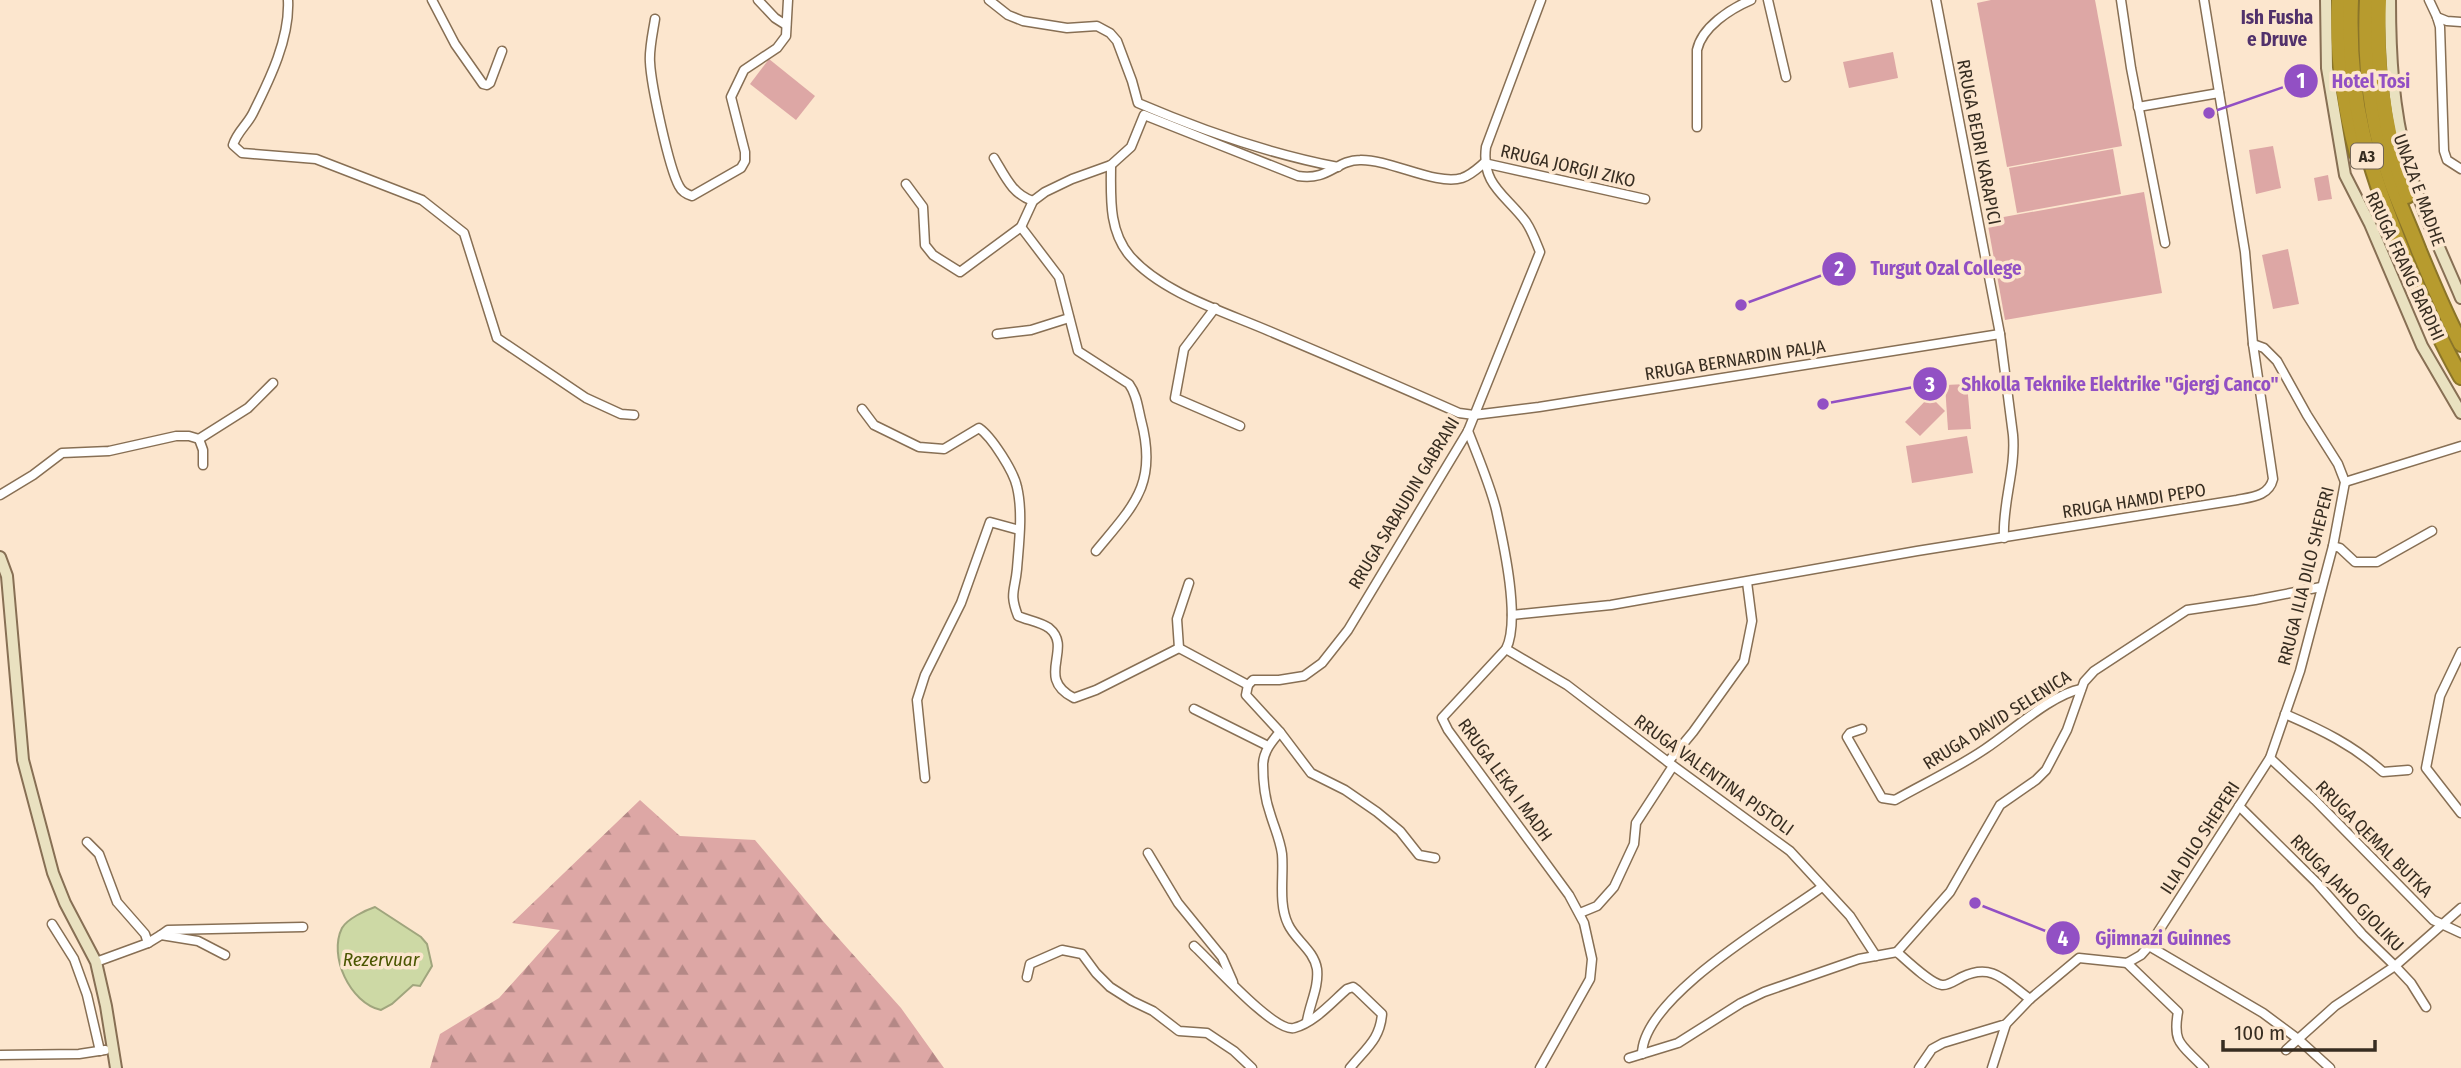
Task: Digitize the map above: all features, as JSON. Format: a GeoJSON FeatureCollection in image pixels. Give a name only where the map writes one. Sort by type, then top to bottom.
{"type":"FeatureCollection","features":[{"type":"Feature","properties":{"kind":"highway"},"geometry":{"type":"LineString","coordinates":[[2339,0],[2338,34],[2342,90],[2356,153],[2408,286],[2424,303]]}},
{"type":"Feature","properties":{"kind":"highway","name":"UNAZA E MADHE"},"geometry":{"type":"LineString","coordinates":[[2351,0],[2352,72],[2362,138],[2382,202],[2424,303],[2461,377]]}},
{"type":"Feature","properties":{"kind":"highway","name":"UNAZA E MADHE"},"geometry":{"type":"LineString","coordinates":[[2367,0],[2367,56],[2375,122],[2390,179],[2461,344]]}},
{"type":"Feature","properties":{"kind":"highway"},"geometry":{"type":"LineString","coordinates":[[2379,0],[2379,68],[2389,136],[2404,188],[2440,281],[2440,299]]}},
{"type":"Feature","properties":{"kind":"main road","name":"RRUGA FRANG BARDHI"},"geometry":{"type":"LineString","coordinates":[[2326,0],[2327,68],[2344,175],[2370,224],[2422,346],[2461,413]]}},
{"type":"Feature","properties":{"kind":"main road"},"geometry":{"type":"LineString","coordinates":[[2390,0],[2392,79],[2406,156],[2420,198],[2461,298]]}},
{"type":"Feature","properties":{"kind":"main road"},"geometry":{"type":"LineString","coordinates":[[0,557],[6,576],[23,760],[32,802],[53,873],[65,903],[96,962],[116,1068]]}},
{"type":"Feature","properties":{"kind":"street"},"geometry":{"type":"LineString","coordinates":[[288,0],[289,12],[279,56],[251,116],[237,134],[233,145],[242,153],[316,159],[422,200],[464,233],[496,338],[586,398],[621,414],[634,415]]}},
{"type":"Feature","properties":{"kind":"street"},"geometry":{"type":"LineString","coordinates":[[432,0],[455,44],[483,84],[490,83],[502,51]]}},
{"type":"Feature","properties":{"kind":"street"},"geometry":{"type":"LineString","coordinates":[[758,0],[775,18],[786,25]]}},
{"type":"Feature","properties":{"kind":"street"},"geometry":{"type":"LineString","coordinates":[[655,19],[649,61],[658,106],[672,169],[679,186],[692,196],[741,168],[745,161],[731,97],[744,69],[776,48],[786,36],[789,0]]}},
{"type":"Feature","properties":{"kind":"street"},"geometry":{"type":"LineString","coordinates":[[989,0],[1008,15],[1023,21],[1067,28],[1097,26],[1110,33],[1118,41],[1138,103],[1278,153],[1338,167]]}},
{"type":"Feature","properties":{"kind":"street"},"geometry":{"type":"LineString","coordinates":[[906,184],[923,207],[925,246],[933,255],[960,271],[1021,227],[1033,201],[1072,179],[1111,165],[1131,146],[1144,116],[1298,176],[1312,178],[1325,175],[1356,159],[1376,160],[1443,179],[1459,179],[1472,174],[1484,163],[1486,148],[1541,0]]}},
{"type":"Feature","properties":{"kind":"street"},"geometry":{"type":"LineString","coordinates":[[1697,127],[1699,40],[1737,6],[1751,0]]}},
{"type":"Feature","properties":{"kind":"street"},"geometry":{"type":"LineString","coordinates":[[1768,0],[1786,77]]}},
{"type":"Feature","properties":{"kind":"street","name":"RRUGA BEDRI KARAPICI"},"geometry":{"type":"LineString","coordinates":[[1936,0],[2000,334],[2014,450],[2004,515],[2004,538]]}},
{"type":"Feature","properties":{"kind":"street"},"geometry":{"type":"LineString","coordinates":[[2121,0],[2138,107],[2165,243]]}},
{"type":"Feature","properties":{"kind":"street","name":"RRUGA HAMDI PEPO"},"geometry":{"type":"LineString","coordinates":[[1512,615],[1611,606],[1917,551],[2237,500],[2266,492],[2272,486],[2273,480],[2253,344],[2245,252],[2204,0]]}},
{"type":"Feature","properties":{"kind":"street"},"geometry":{"type":"LineString","coordinates":[[2428,0],[2437,17],[2440,36],[2444,151],[2447,160],[2461,169]]}},
{"type":"Feature","properties":{"kind":"street"},"geometry":{"type":"LineString","coordinates":[[2437,17],[2461,22]]}},
{"type":"Feature","properties":{"kind":"street"},"geometry":{"type":"LineString","coordinates":[[2138,107],[2219,93]]}},
{"type":"Feature","properties":{"kind":"street"},"geometry":{"type":"LineString","coordinates":[[994,158],[1014,192],[1033,201]]}},
{"type":"Feature","properties":{"kind":"street","name":"RRUGA JORGJI ZIKO"},"geometry":{"type":"LineString","coordinates":[[1484,163],[1645,199]]}},
{"type":"Feature","properties":{"kind":"street","name":"RRUGA SABAUDIN GABRANI"},"geometry":{"type":"LineString","coordinates":[[1248,685],[1253,680],[1304,676],[1322,663],[1348,630],[1468,431],[1540,252],[1528,225],[1489,180],[1484,163]]}},
{"type":"Feature","properties":{"kind":"street"},"geometry":{"type":"LineString","coordinates":[[1111,165],[1111,212],[1118,234],[1129,255],[1147,272],[1169,286],[1214,307],[1460,413],[1474,415]]}},
{"type":"Feature","properties":{"kind":"street"},"geometry":{"type":"LineString","coordinates":[[1021,227],[1059,277],[1078,351],[1129,384],[1135,391],[1147,443],[1146,477],[1135,504],[1096,551]]}},
{"type":"Feature","properties":{"kind":"street"},"geometry":{"type":"LineString","coordinates":[[1214,307],[1184,349],[1175,398],[1240,426]]}},
{"type":"Feature","properties":{"kind":"street"},"geometry":{"type":"LineString","coordinates":[[997,334],[1031,330],[1069,318]]}},
{"type":"Feature","properties":{"kind":"street","name":"RRUGA BERNARDIN PALJA"},"geometry":{"type":"LineString","coordinates":[[1474,415],[2000,334]]}},
{"type":"Feature","properties":{"kind":"street","name":"RRUGA ILIA DILO SHEPERI"},"geometry":{"type":"LineString","coordinates":[[2253,344],[2264,348],[2277,361],[2306,415],[2338,464],[2345,482],[2333,546],[2300,671],[2270,758]]}},
{"type":"Feature","properties":{"kind":"street"},"geometry":{"type":"LineString","coordinates":[[0,495],[62,453],[109,451],[176,436],[199,439],[248,408],[273,383]]}},
{"type":"Feature","properties":{"kind":"street"},"geometry":{"type":"LineString","coordinates":[[862,409],[874,425],[919,447],[944,449],[979,428],[999,452],[1017,485],[1017,573],[1011,599],[1018,616],[1046,626],[1055,634],[1058,642],[1055,679],[1062,692],[1074,698],[1096,690],[1179,648]]}},
{"type":"Feature","properties":{"kind":"street"},"geometry":{"type":"LineString","coordinates":[[1468,431],[1496,508],[1512,615],[1511,634],[1506,649]]}},
{"type":"Feature","properties":{"kind":"street"},"geometry":{"type":"LineString","coordinates":[[199,439],[203,450],[203,465]]}},
{"type":"Feature","properties":{"kind":"street"},"geometry":{"type":"LineString","coordinates":[[2345,482],[2461,446]]}},
{"type":"Feature","properties":{"kind":"street"},"geometry":{"type":"LineString","coordinates":[[925,778],[917,700],[925,675],[961,603],[990,522],[1019,530]]}},
{"type":"Feature","properties":{"kind":"street"},"geometry":{"type":"LineString","coordinates":[[2333,546],[2340,548],[2356,562],[2377,562],[2432,531]]}},
{"type":"Feature","properties":{"kind":"street"},"geometry":{"type":"LineString","coordinates":[[1580,914],[1597,906],[1614,887],[1634,844],[1636,823],[1670,764],[1744,660],[1752,621],[1747,582]]}},
{"type":"Feature","properties":{"kind":"street"},"geometry":{"type":"LineString","coordinates":[[1179,648],[1177,618],[1189,583]]}},
{"type":"Feature","properties":{"kind":"street","name":"RRUGA DAVID SELENICA"},"geometry":{"type":"LineString","coordinates":[[1862,729],[1850,733],[1847,737],[1882,798],[1895,800],[1983,751],[2058,697],[2081,689],[2094,671],[2187,610],[2321,587]]}},
{"type":"Feature","properties":{"kind":"street"},"geometry":{"type":"LineString","coordinates":[[1179,648],[1248,685],[1246,695],[1280,732],[1311,773],[1345,790],[1377,812],[1399,831],[1419,855],[1435,858]]}},
{"type":"Feature","properties":{"kind":"street","name":"RRUGA VALENTINA PISTOLI"},"geometry":{"type":"LineString","coordinates":[[1506,649],[1567,685],[1670,764],[1790,850],[1850,916],[1876,956]]}},
{"type":"Feature","properties":{"kind":"street","name":"RRUGA LEKA I MADH"},"geometry":{"type":"LineString","coordinates":[[1506,649],[1442,718],[1580,914],[1592,959],[1590,979],[1540,1068]]}},
{"type":"Feature","properties":{"kind":"street"},"geometry":{"type":"LineString","coordinates":[[2461,652],[2440,696],[2426,768],[2461,813]]}},
{"type":"Feature","properties":{"kind":"street"},"geometry":{"type":"LineString","coordinates":[[1629,1058],[1678,1043],[1731,1009],[1764,992],[1859,959],[1897,952],[1950,892],[2000,805],[2046,770],[2067,730],[2081,689]]}},
{"type":"Feature","properties":{"kind":"street"},"geometry":{"type":"LineString","coordinates":[[1194,709],[1268,746]]}},
{"type":"Feature","properties":{"kind":"street"},"geometry":{"type":"LineString","coordinates":[[2285,714],[2344,741],[2383,772],[2408,770]]}},
{"type":"Feature","properties":{"kind":"street"},"geometry":{"type":"LineString","coordinates":[[1280,732],[1268,746],[1262,762],[1269,811],[1282,854],[1282,899],[1287,922],[1313,957],[1317,968],[1315,995],[1309,1007],[1307,1021]]}},
{"type":"Feature","properties":{"kind":"street","name":"ILIA DILO SHEPERI"},"geometry":{"type":"LineString","coordinates":[[2127,963],[2141,955],[2149,946],[2270,758]]}},
{"type":"Feature","properties":{"kind":"street","name":"RRUGA QEMAL BUTKA"},"geometry":{"type":"LineString","coordinates":[[2270,758],[2433,920],[2461,933]]}},
{"type":"Feature","properties":{"kind":"street","name":"RRUGA JAHO GJOLIKU"},"geometry":{"type":"LineString","coordinates":[[2239,806],[2317,883],[2361,934],[2395,965],[2411,983],[2426,1007]]}},
{"type":"Feature","properties":{"kind":"street"},"geometry":{"type":"LineString","coordinates":[[87,842],[99,854],[117,902],[145,934],[148,943]]}},
{"type":"Feature","properties":{"kind":"street"},"geometry":{"type":"LineString","coordinates":[[1148,853],[1178,903],[1222,957],[1234,984]]}},
{"type":"Feature","properties":{"kind":"street"},"geometry":{"type":"LineString","coordinates":[[1642,1054],[1642,1045],[1652,1025],[1685,986],[1716,959],[1822,887]]}},
{"type":"Feature","properties":{"kind":"street"},"geometry":{"type":"LineString","coordinates":[[2287,1050],[2335,1006],[2395,965],[2461,908]]}},
{"type":"Feature","properties":{"kind":"street"},"geometry":{"type":"LineString","coordinates":[[52,924],[74,959],[87,995],[100,1051]]}},
{"type":"Feature","properties":{"kind":"street"},"geometry":{"type":"LineString","coordinates":[[96,962],[148,943],[168,930],[303,928]]}},
{"type":"Feature","properties":{"kind":"street"},"geometry":{"type":"LineString","coordinates":[[161,934],[198,941],[225,955]]}},
{"type":"Feature","properties":{"kind":"street"},"geometry":{"type":"LineString","coordinates":[[1194,946],[1257,1009],[1288,1028],[1307,1021],[1353,987],[1382,1014],[1378,1036],[1350,1068]]}},
{"type":"Feature","properties":{"kind":"street"},"geometry":{"type":"LineString","coordinates":[[2149,946],[2263,1013],[2298,1039],[2330,1068]]}},
{"type":"Feature","properties":{"kind":"street"},"geometry":{"type":"LineString","coordinates":[[1027,976],[1030,964],[1062,950],[1082,954],[1110,987],[1153,1011],[1179,1031],[1207,1033],[1234,1051],[1252,1068]]}},
{"type":"Feature","properties":{"kind":"street"},"geometry":{"type":"LineString","coordinates":[[1897,952],[1938,984],[1948,985],[1972,972],[1989,972],[1997,974],[2030,999]]}},
{"type":"Feature","properties":{"kind":"street"},"geometry":{"type":"LineString","coordinates":[[1992,1068],[2007,1024],[2030,999],[2079,957],[2127,963],[2178,1012],[2175,1032],[2179,1041],[2204,1068]]}},
{"type":"Feature","properties":{"kind":"street"},"geometry":{"type":"LineString","coordinates":[[1919,1068],[1932,1049],[1943,1043],[2007,1024]]}},
{"type":"Feature","properties":{"kind":"street"},"geometry":{"type":"LineString","coordinates":[[0,1055],[79,1054],[113,1048]]}},
{"type":"Feature","properties":{"kind":"green space"},"geometry":{"type":"Polygon","coordinates":[[[1991,0],[2095,0],[2122,146],[2007,167],[1977,3],[1991,0]]]}},
{"type":"Feature","properties":{"kind":"green space"},"geometry":{"type":"Polygon","coordinates":[[[1893,52],[1898,78],[1849,88],[1843,62],[1893,52]]]}},
{"type":"Feature","properties":{"kind":"green space"},"geometry":{"type":"Polygon","coordinates":[[[769,59],[815,96],[796,120],[750,84],[769,59]]]}},
{"type":"Feature","properties":{"kind":"green space"},"geometry":{"type":"Polygon","coordinates":[[[2273,146],[2281,188],[2256,194],[2249,150],[2273,146]]]}},
{"type":"Feature","properties":{"kind":"green space"},"geometry":{"type":"Polygon","coordinates":[[[2113,149],[2121,194],[2017,213],[2009,168],[2113,149]]]}},
{"type":"Feature","properties":{"kind":"green space"},"geometry":{"type":"Polygon","coordinates":[[[2328,175],[2332,199],[2318,201],[2314,178],[2328,175]]]}},
{"type":"Feature","properties":{"kind":"green space"},"geometry":{"type":"Polygon","coordinates":[[[2144,192],[2162,293],[2005,320],[1987,220],[2144,192]]]}},
{"type":"Feature","properties":{"kind":"green space"},"geometry":{"type":"Polygon","coordinates":[[[2288,249],[2299,304],[2273,309],[2262,255],[2288,249]]]}},
{"type":"Feature","properties":{"kind":"green space"},"geometry":{"type":"Polygon","coordinates":[[[1967,384],[1971,429],[1948,430],[1945,385],[1967,384]]]}},
{"type":"Feature","properties":{"kind":"green space"},"geometry":{"type":"Polygon","coordinates":[[[1930,396],[1945,411],[1920,436],[1905,422],[1930,396]]]}},
{"type":"Feature","properties":{"kind":"green space"},"geometry":{"type":"Polygon","coordinates":[[[1967,436],[1973,473],[1912,483],[1906,446],[1967,436]]]}},
{"type":"Feature","properties":{"kind":"green space"},"geometry":{"type":"Polygon","coordinates":[[[640,800],[680,836],[755,840],[901,1008],[944,1068],[430,1068],[440,1034],[499,998],[560,930],[512,923],[640,800]]]}},
{"type":"Feature","properties":{"kind":"water","name":"Rezervuar"},"geometry":{"type":"Polygon","coordinates":[[[375,907],[421,937],[427,944],[432,966],[420,986],[413,985],[381,1010],[370,1006],[351,988],[340,964],[338,952],[338,939],[344,925],[357,915],[375,907]]]}},
{"type":"Feature","properties":{"kind":"place","name":"Hotel Tosi"},"geometry":{"type":"Point","coordinates":[2209,113]}},
{"type":"Feature","properties":{"kind":"place","name":"Turgut Ozal College"},"geometry":{"type":"Point","coordinates":[1741,305]}},
{"type":"Feature","properties":{"kind":"place","name":"Shkolla Teknike Elektrike \"Gjergj Canco\""},"geometry":{"type":"Point","coordinates":[1823,404]}},
{"type":"Feature","properties":{"kind":"place","name":"Gjimnazi Guinnes"},"geometry":{"type":"Point","coordinates":[1975,903]}},
{"type":"Feature","properties":{"kind":"district","name":"Ish Fusha e Druve"},"geometry":{"type":"Point","coordinates":[2277,28]}}]}
